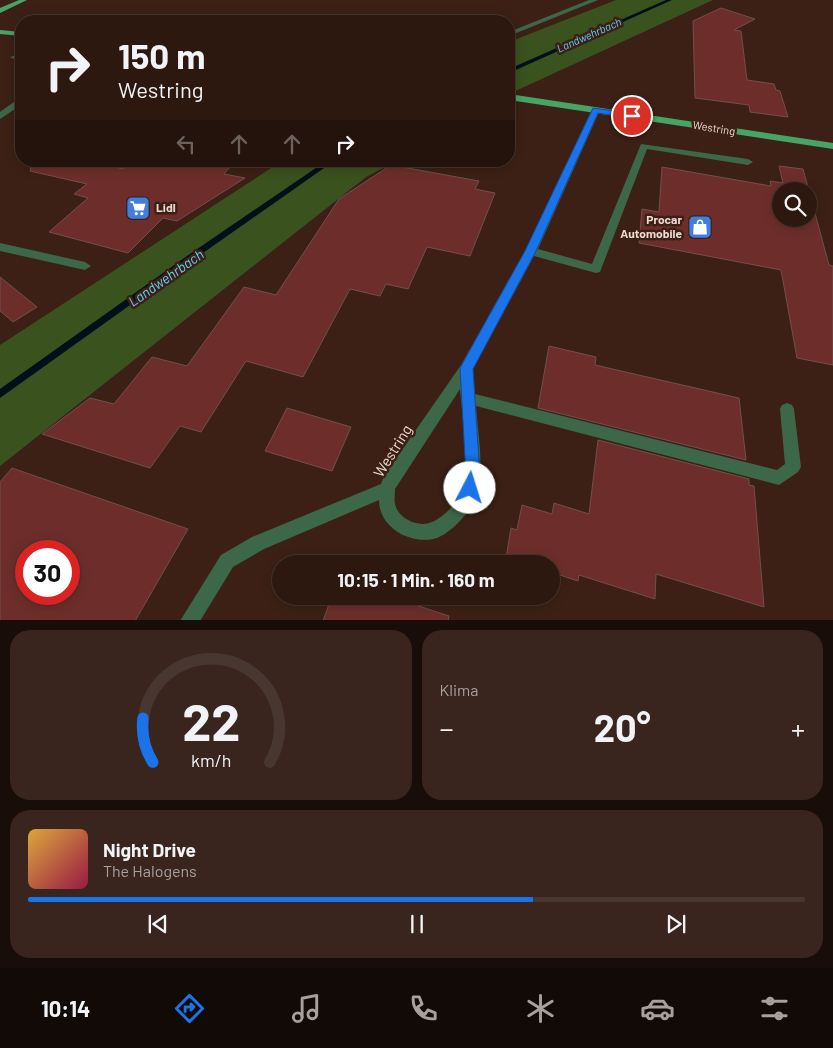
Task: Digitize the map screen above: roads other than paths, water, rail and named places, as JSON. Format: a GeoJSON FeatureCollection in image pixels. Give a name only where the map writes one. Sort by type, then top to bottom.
{"type":"FeatureCollection","features":[{"type":"Feature","properties":{"kind":"main road"},"geometry":{"type":"LineString","coordinates":[[0,11],[24,0]]}},
{"type":"Feature","properties":{"kind":"main road"},"geometry":{"type":"LineString","coordinates":[[0,32],[15,33]]}},
{"type":"Feature","properties":{"kind":"main road","name":"Westring"},"geometry":{"type":"LineString","coordinates":[[515,98],[833,146]]}},
{"type":"Feature","properties":{"kind":"street"},"geometry":{"type":"LineString","coordinates":[[515,32],[595,0]]}},
{"type":"Feature","properties":{"kind":"street"},"geometry":{"type":"LineString","coordinates":[[0,116],[15,105]]}},
{"type":"Feature","properties":{"kind":"street","name":"Westring"},"geometry":{"type":"LineString","coordinates":[[466,368],[473,476],[467,498],[453,517],[434,531],[416,532],[398,524],[387,508],[387,489],[390,481],[466,368],[530,251],[596,110]]}},
{"type":"Feature","properties":{"kind":"street"},"geometry":{"type":"LineString","coordinates":[[530,251],[596,269],[644,146],[748,162]]}},
{"type":"Feature","properties":{"kind":"street"},"geometry":{"type":"LineString","coordinates":[[0,247],[85,266]]}},
{"type":"Feature","properties":{"kind":"street"},"geometry":{"type":"LineString","coordinates":[[468,398],[779,478],[793,467],[787,409]]}},
{"type":"Feature","properties":{"kind":"street"},"geometry":{"type":"LineString","coordinates":[[189,620],[227,561],[258,543],[387,489]]}},
{"type":"Feature","properties":{"kind":"waterway","name":"Landwehrbach"},"geometry":{"type":"LineString","coordinates":[[515,68],[670,0]]}},
{"type":"Feature","properties":{"kind":"waterway","name":"Landwehrbach"},"geometry":{"type":"LineString","coordinates":[[0,394],[190,258],[322,167]]}},
{"type":"Feature","properties":{"kind":"place","name":"Lidl"},"geometry":{"type":"Point","coordinates":[138,208]}},
{"type":"Feature","properties":{"kind":"place","name":"Procar Automobile"},"geometry":{"type":"Point","coordinates":[700,227]}}]}
